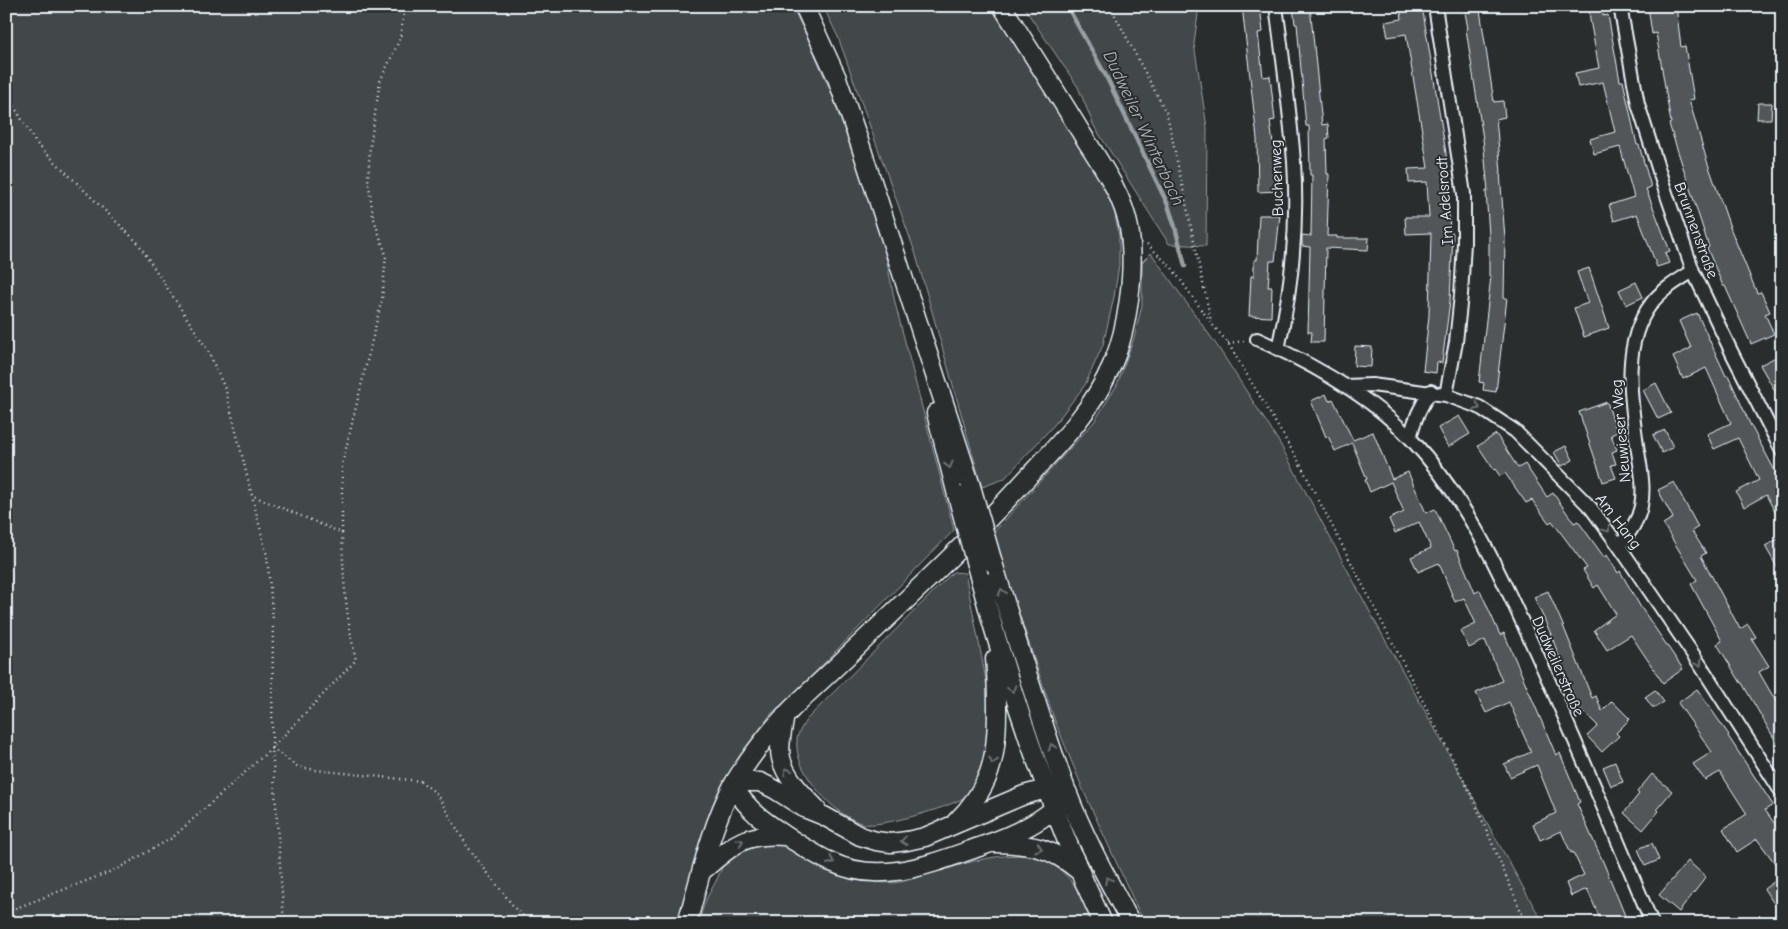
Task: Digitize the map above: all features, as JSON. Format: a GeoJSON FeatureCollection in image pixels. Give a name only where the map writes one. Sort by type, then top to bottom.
{"type":"FeatureCollection","features":[{"type":"Feature","properties":{"kind":"main road"},"geometry":{"type":"LineString","coordinates":[[804,6],[837,78],[860,144],[970,483],[1029,678],[1068,793],[1092,848],[1130,923]]}},
{"type":"Feature","properties":{"kind":"main road"},"geometry":{"type":"LineString","coordinates":[[688,923],[717,823],[732,786],[761,744],[785,715],[999,509],[1075,427],[1101,387],[1112,365],[1122,337],[1128,304],[1131,270],[1129,228],[1120,199],[1002,6]]}},
{"type":"Feature","properties":{"kind":"main road"},"geometry":{"type":"LineString","coordinates":[[894,248],[957,496],[988,609],[1028,741],[1046,790],[1103,923]]}},
{"type":"Feature","properties":{"kind":"main road"},"geometry":{"type":"LineString","coordinates":[[950,827],[965,813],[979,793],[989,775],[994,759],[997,741],[997,679],[988,609]]}},
{"type":"Feature","properties":{"kind":"main road"},"geometry":{"type":"LineString","coordinates":[[785,715],[780,750],[784,768],[804,797],[824,816]]}},
{"type":"Feature","properties":{"kind":"main road"},"geometry":{"type":"LineString","coordinates":[[732,786],[745,782],[760,782],[804,808],[824,816],[860,836],[891,843],[925,837],[1024,795],[1046,790],[1058,790],[1068,793]]}},
{"type":"Feature","properties":{"kind":"main road"},"geometry":{"type":"LineString","coordinates":[[732,786],[753,813],[789,837],[832,862],[853,870],[877,872],[900,872],[923,867],[992,843],[1042,819],[1068,793]]}},
{"type":"Feature","properties":{"kind":"main road"},"geometry":{"type":"LineString","coordinates":[[702,872],[733,845],[743,840],[760,836],[789,837]]}},
{"type":"Feature","properties":{"kind":"main road"},"geometry":{"type":"LineString","coordinates":[[992,843],[1035,846],[1053,852],[1080,872]]}},
{"type":"Feature","properties":{"kind":"street","name":"Buchenweg"},"geometry":{"type":"LineString","coordinates":[[1276,6],[1294,163],[1295,205],[1291,282],[1278,348]]}},
{"type":"Feature","properties":{"kind":"street","name":"Im Adelsrodt"},"geometry":{"type":"LineString","coordinates":[[1435,6],[1464,194],[1461,295],[1456,342],[1446,395]]}},
{"type":"Feature","properties":{"kind":"street","name":"Brunnenstraße"},"geometry":{"type":"LineString","coordinates":[[1620,6],[1638,104],[1693,271],[1782,451]]}},
{"type":"Feature","properties":{"kind":"street","name":"Neuwieser Weg"},"geometry":{"type":"LineString","coordinates":[[1619,546],[1634,526],[1641,506],[1642,482],[1630,392],[1631,355],[1638,328],[1651,304],[1675,283],[1693,271]]}},
{"type":"Feature","properties":{"kind":"street","name":"Dudweilerstraße"},"geometry":{"type":"LineString","coordinates":[[1257,339],[1278,348],[1345,386],[1380,410],[1410,438],[1457,495],[1502,579],[1591,775],[1652,923]]}},
{"type":"Feature","properties":{"kind":"street","name":"Am Hang"},"geometry":{"type":"LineString","coordinates":[[1345,386],[1372,385],[1446,395],[1479,407],[1515,431],[1591,508],[1701,666],[1782,793]]}},
{"type":"Feature","properties":{"kind":"street"},"geometry":{"type":"LineString","coordinates":[[1410,438],[1414,420],[1430,392]]}},
{"type":"Feature","properties":{"kind":"path"},"geometry":{"type":"LineString","coordinates":[[6,912],[117,869],[172,838],[272,748],[356,660],[349,631],[343,584],[342,465],[382,299],[386,255],[373,216],[368,178],[370,146],[380,82],[400,39],[405,6]]}},
{"type":"Feature","properties":{"kind":"path"},"geometry":{"type":"LineString","coordinates":[[1110,6],[1167,114],[1211,322]]}},
{"type":"Feature","properties":{"kind":"path"},"geometry":{"type":"LineString","coordinates":[[6,93],[36,143],[138,243],[207,350],[226,391],[267,556],[273,619],[272,748],[284,923]]}},
{"type":"Feature","properties":{"kind":"path"},"geometry":{"type":"LineString","coordinates":[[1129,228],[1172,268],[1228,343],[1299,462],[1472,796],[1526,923]]}},
{"type":"Feature","properties":{"kind":"path"},"geometry":{"type":"LineString","coordinates":[[251,495],[342,533]]}},
{"type":"Feature","properties":{"kind":"path"},"geometry":{"type":"LineString","coordinates":[[272,748],[298,767],[420,781],[436,793],[467,846],[517,911],[531,923]]}},
{"type":"Feature","properties":{"kind":"shaded area"},"geometry":{"type":"Polygon","coordinates":[[[6,6],[792,6],[831,92],[882,237],[895,303],[954,530],[799,689],[770,715],[735,767],[680,923],[6,923],[6,6]]]}},
{"type":"Feature","properties":{"kind":"shaded area"},"geometry":{"type":"Polygon","coordinates":[[[823,6],[991,6],[1100,175],[1114,210],[1119,236],[1119,265],[1114,297],[1103,345],[1085,385],[1054,425],[1004,479],[982,487],[915,252],[838,37],[823,6]]]}},
{"type":"Feature","properties":{"kind":"shaded area"},"geometry":{"type":"Polygon","coordinates":[[[1023,6],[1199,6],[1194,44],[1207,127],[1206,246],[1169,244],[1094,126],[1078,87],[1023,6]]]}},
{"type":"Feature","properties":{"kind":"shaded area"},"geometry":{"type":"Polygon","coordinates":[[[1151,253],[1218,347],[1279,442],[1378,627],[1543,923],[1145,923],[1084,792],[1055,721],[1000,557],[994,532],[1094,422],[1117,385],[1134,338],[1142,305],[1142,262],[1151,253]]]}},
{"type":"Feature","properties":{"kind":"shaded area"},"geometry":{"type":"Polygon","coordinates":[[[953,572],[965,573],[984,672],[991,720],[991,736],[986,764],[970,791],[963,798],[955,802],[885,823],[864,824],[853,820],[829,803],[809,779],[798,753],[798,735],[806,720],[953,572]]]}},
{"type":"Feature","properties":{"kind":"shaded area"},"geometry":{"type":"Polygon","coordinates":[[[776,844],[794,848],[829,871],[859,880],[883,883],[900,882],[958,865],[1002,856],[1022,855],[1041,859],[1057,867],[1070,879],[1096,923],[699,923],[707,898],[724,864],[730,857],[735,852],[748,847],[776,844]]]}},
{"type":"Feature","properties":{"kind":"building"},"geometry":{"type":"Polygon","coordinates":[[[1242,6],[1260,6],[1263,32],[1258,33],[1263,77],[1270,76],[1275,120],[1270,121],[1273,144],[1277,144],[1279,191],[1258,192],[1257,139],[1242,6]]]}},
{"type":"Feature","properties":{"kind":"building"},"geometry":{"type":"Polygon","coordinates":[[[1293,6],[1310,6],[1322,125],[1328,124],[1329,138],[1326,139],[1327,174],[1329,174],[1327,236],[1337,236],[1337,238],[1369,238],[1368,250],[1326,248],[1324,342],[1311,342],[1312,332],[1308,332],[1310,247],[1302,246],[1302,235],[1311,236],[1312,175],[1310,175],[1309,126],[1306,126],[1297,24],[1295,24],[1293,6]]]}},
{"type":"Feature","properties":{"kind":"building"},"geometry":{"type":"Polygon","coordinates":[[[1400,6],[1422,6],[1446,153],[1450,233],[1453,233],[1450,301],[1442,363],[1437,362],[1436,373],[1423,371],[1429,315],[1431,233],[1406,234],[1405,217],[1429,217],[1427,182],[1409,183],[1408,169],[1428,168],[1406,34],[1388,37],[1385,22],[1402,19],[1400,6]]]}},
{"type":"Feature","properties":{"kind":"building"},"geometry":{"type":"Polygon","coordinates":[[[1589,6],[1603,6],[1603,16],[1608,15],[1620,81],[1623,81],[1637,145],[1639,145],[1651,187],[1646,189],[1670,251],[1665,253],[1669,263],[1657,267],[1637,214],[1614,221],[1609,205],[1634,197],[1620,147],[1594,154],[1590,139],[1615,132],[1603,82],[1578,87],[1575,73],[1599,68],[1589,6]]]}},
{"type":"Feature","properties":{"kind":"building"},"geometry":{"type":"Polygon","coordinates":[[[1648,6],[1676,6],[1681,47],[1685,46],[1694,99],[1689,100],[1707,161],[1731,230],[1757,293],[1761,292],[1770,312],[1765,314],[1774,334],[1751,344],[1707,248],[1709,247],[1669,124],[1671,123],[1656,33],[1652,34],[1648,6]]]}},
{"type":"Feature","properties":{"kind":"building"},"geometry":{"type":"Polygon","coordinates":[[[1480,10],[1494,102],[1503,101],[1505,117],[1496,119],[1505,239],[1504,298],[1507,298],[1496,392],[1483,390],[1484,383],[1479,382],[1491,276],[1489,276],[1486,191],[1488,191],[1483,139],[1465,12],[1480,10]]]}},
{"type":"Feature","properties":{"kind":"building"},"geometry":{"type":"Polygon","coordinates":[[[1758,103],[1772,103],[1771,119],[1757,119],[1758,103]]]}},
{"type":"Feature","properties":{"kind":"building"},"geometry":{"type":"Polygon","coordinates":[[[1259,215],[1280,215],[1275,261],[1270,261],[1268,287],[1272,287],[1271,317],[1249,316],[1251,276],[1254,276],[1254,260],[1257,260],[1259,215]]]}},
{"type":"Feature","properties":{"kind":"building"},"geometry":{"type":"Polygon","coordinates":[[[1589,268],[1609,328],[1584,337],[1574,308],[1588,303],[1577,272],[1589,268]]]}},
{"type":"Feature","properties":{"kind":"building"},"geometry":{"type":"Polygon","coordinates":[[[1636,282],[1643,297],[1626,305],[1619,290],[1636,282]]]}},
{"type":"Feature","properties":{"kind":"building"},"geometry":{"type":"Polygon","coordinates":[[[1697,313],[1726,376],[1728,375],[1750,424],[1782,484],[1782,525],[1766,495],[1744,507],[1736,492],[1759,480],[1738,438],[1714,449],[1707,434],[1731,423],[1706,368],[1683,379],[1673,357],[1691,348],[1679,321],[1697,313]]]}},
{"type":"Feature","properties":{"kind":"building"},"geometry":{"type":"Polygon","coordinates":[[[1355,346],[1372,347],[1371,367],[1354,366],[1355,346]]]}},
{"type":"Feature","properties":{"kind":"building"},"geometry":{"type":"Polygon","coordinates":[[[1778,356],[1782,362],[1782,403],[1760,365],[1778,356]]]}},
{"type":"Feature","properties":{"kind":"building"},"geometry":{"type":"Polygon","coordinates":[[[1656,383],[1671,413],[1658,419],[1643,390],[1656,383]]]}},
{"type":"Feature","properties":{"kind":"building"},"geometry":{"type":"Polygon","coordinates":[[[1326,394],[1329,401],[1333,399],[1353,440],[1373,432],[1392,479],[1408,472],[1426,513],[1435,509],[1455,551],[1457,550],[1475,593],[1480,590],[1500,635],[1504,633],[1556,755],[1560,753],[1580,802],[1577,804],[1628,923],[1602,923],[1587,889],[1571,896],[1566,883],[1584,875],[1573,852],[1571,853],[1561,831],[1540,840],[1533,824],[1556,813],[1537,765],[1510,777],[1504,764],[1531,752],[1509,702],[1486,713],[1476,693],[1502,681],[1485,640],[1469,648],[1461,631],[1476,624],[1464,598],[1455,602],[1439,563],[1418,572],[1411,557],[1431,548],[1419,522],[1395,533],[1389,519],[1404,512],[1391,482],[1370,492],[1365,480],[1367,479],[1352,443],[1335,451],[1328,436],[1326,437],[1311,401],[1326,394]]]}},
{"type":"Feature","properties":{"kind":"building"},"geometry":{"type":"Polygon","coordinates":[[[1607,402],[1617,432],[1611,435],[1617,450],[1612,452],[1616,464],[1611,465],[1616,478],[1603,482],[1579,412],[1607,402]]]}},
{"type":"Feature","properties":{"kind":"building"},"geometry":{"type":"Polygon","coordinates":[[[1459,416],[1470,434],[1448,447],[1438,428],[1459,416]]]}},
{"type":"Feature","properties":{"kind":"building"},"geometry":{"type":"Polygon","coordinates":[[[1665,430],[1673,447],[1662,453],[1653,435],[1665,430]]]}},
{"type":"Feature","properties":{"kind":"building"},"geometry":{"type":"Polygon","coordinates":[[[1496,434],[1518,468],[1525,464],[1547,497],[1553,493],[1574,523],[1578,521],[1604,557],[1607,555],[1618,573],[1620,571],[1640,606],[1683,669],[1663,683],[1631,635],[1607,650],[1594,630],[1616,614],[1598,585],[1594,588],[1583,570],[1587,568],[1552,521],[1549,523],[1532,500],[1526,503],[1505,473],[1500,476],[1494,470],[1478,446],[1496,434]]]}},
{"type":"Feature","properties":{"kind":"building"},"geometry":{"type":"Polygon","coordinates":[[[1566,446],[1573,460],[1562,466],[1554,452],[1566,446]]]}},
{"type":"Feature","properties":{"kind":"building"},"geometry":{"type":"Polygon","coordinates":[[[1674,482],[1698,527],[1692,531],[1706,553],[1701,556],[1740,629],[1748,624],[1756,637],[1752,639],[1769,666],[1759,672],[1782,712],[1782,752],[1717,644],[1722,641],[1691,584],[1697,580],[1663,524],[1673,518],[1658,490],[1674,482]]]}},
{"type":"Feature","properties":{"kind":"building"},"geometry":{"type":"Polygon","coordinates":[[[1782,537],[1782,576],[1765,546],[1782,537]]]}},
{"type":"Feature","properties":{"kind":"building"},"geometry":{"type":"Polygon","coordinates":[[[1548,591],[1592,698],[1596,696],[1602,711],[1612,701],[1630,719],[1616,733],[1619,736],[1602,752],[1587,736],[1598,726],[1582,710],[1579,711],[1550,632],[1534,597],[1548,591]]]}},
{"type":"Feature","properties":{"kind":"building"},"geometry":{"type":"Polygon","coordinates":[[[1697,689],[1729,735],[1773,805],[1765,810],[1782,834],[1782,873],[1757,839],[1737,852],[1723,829],[1747,814],[1720,772],[1705,780],[1693,764],[1712,752],[1678,703],[1697,689]]]}},
{"type":"Feature","properties":{"kind":"building"},"geometry":{"type":"Polygon","coordinates":[[[1655,690],[1664,702],[1656,707],[1652,707],[1645,697],[1655,690]]]}},
{"type":"Feature","properties":{"kind":"building"},"geometry":{"type":"Polygon","coordinates":[[[1615,762],[1623,782],[1611,786],[1603,767],[1615,762]]]}},
{"type":"Feature","properties":{"kind":"building"},"geometry":{"type":"Polygon","coordinates":[[[1652,774],[1672,791],[1657,809],[1659,811],[1643,830],[1624,813],[1639,794],[1637,792],[1652,774]]]}},
{"type":"Feature","properties":{"kind":"building"},"geometry":{"type":"Polygon","coordinates":[[[1652,843],[1659,860],[1645,866],[1638,849],[1652,843]]]}},
{"type":"Feature","properties":{"kind":"building"},"geometry":{"type":"Polygon","coordinates":[[[1688,861],[1706,877],[1679,912],[1659,895],[1688,861]]]}},
{"type":"Feature","properties":{"kind":"building"},"geometry":{"type":"Polygon","coordinates":[[[1782,876],[1782,915],[1764,889],[1782,876]]]}},
{"type":"Feature","properties":{"kind":"waterway","name":"Dudweiler Winterbach"},"geometry":{"type":"LineString","coordinates":[[1067,6],[1106,76],[1168,205],[1185,266]]}}]}
